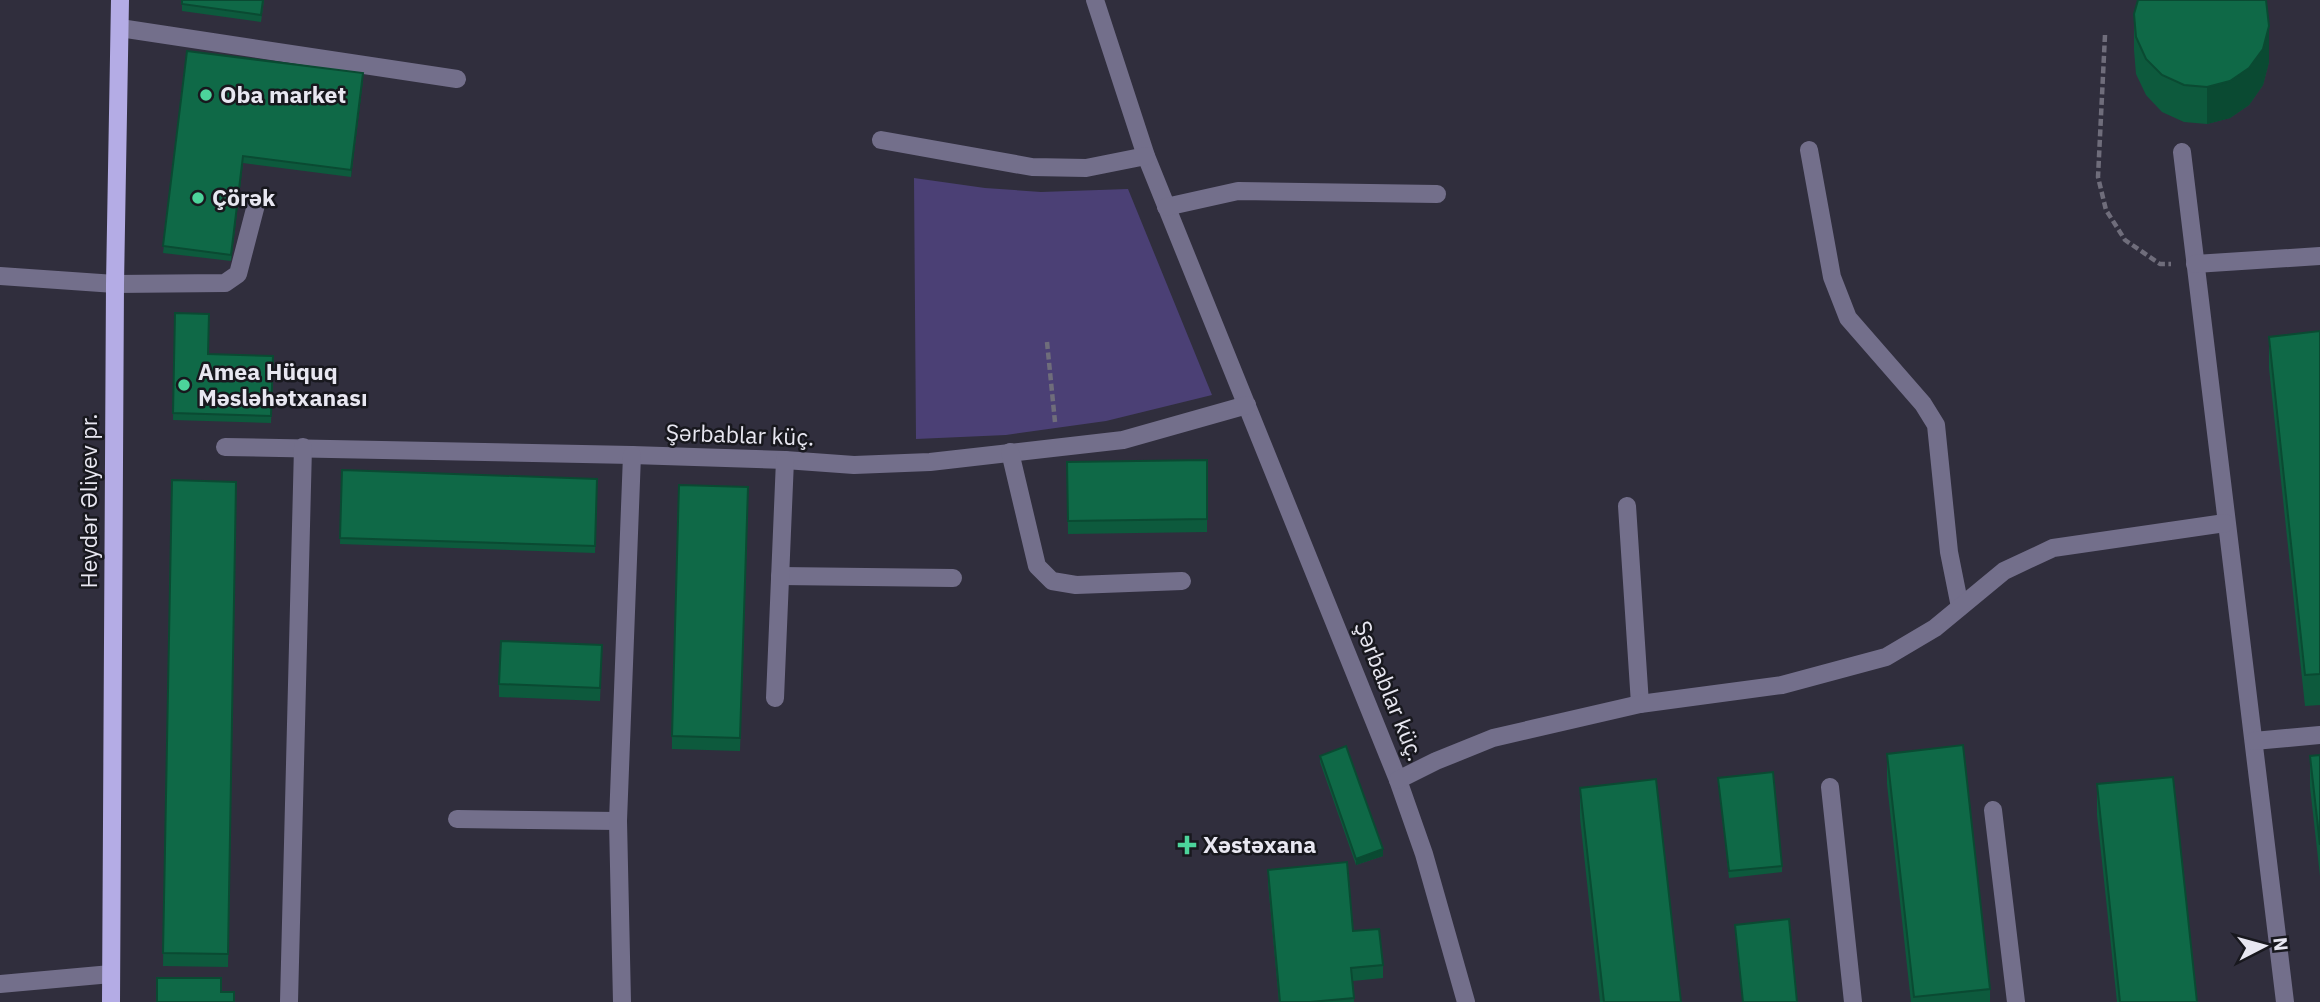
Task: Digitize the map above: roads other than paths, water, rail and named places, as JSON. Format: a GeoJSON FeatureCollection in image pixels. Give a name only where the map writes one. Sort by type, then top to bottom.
{"type":"FeatureCollection","features":[{"type":"Feature","properties":{"kind":"main road","name":"Heydər Əliyev pr."},"geometry":{"type":"LineString","coordinates":[[111,1002],[115,284],[120,0]]}},
{"type":"Feature","properties":{"kind":"street","name":"Şərbablar küç."},"geometry":{"type":"LineString","coordinates":[[1096,0],[1146,156],[1398,780],[1424,854],[1466,1002]]}},
{"type":"Feature","properties":{"kind":"street"},"geometry":{"type":"LineString","coordinates":[[120,28],[457,79]]}},
{"type":"Feature","properties":{"kind":"street"},"geometry":{"type":"LineString","coordinates":[[881,140],[1032,167],[1086,168],[1146,156]]}},
{"type":"Feature","properties":{"kind":"street"},"geometry":{"type":"LineString","coordinates":[[1809,150],[1832,276],[1848,318],[1923,404],[1936,425],[1949,552],[1960,607]]}},
{"type":"Feature","properties":{"kind":"street"},"geometry":{"type":"LineString","coordinates":[[2182,152],[2285,1002]]}},
{"type":"Feature","properties":{"kind":"street"},"geometry":{"type":"LineString","coordinates":[[1166,206],[1238,191],[1437,194]]}},
{"type":"Feature","properties":{"kind":"street"},"geometry":{"type":"LineString","coordinates":[[0,276],[115,284],[225,283],[238,274],[257,201]]}},
{"type":"Feature","properties":{"kind":"street"},"geometry":{"type":"LineString","coordinates":[[2195,264],[2320,256]]}},
{"type":"Feature","properties":{"kind":"street","name":"Şərbablar küç."},"geometry":{"type":"LineString","coordinates":[[225,447],[632,455],[854,465],[930,462],[1123,440],[1247,405]]}},
{"type":"Feature","properties":{"kind":"street"},"geometry":{"type":"LineString","coordinates":[[289,1002],[303,447]]}},
{"type":"Feature","properties":{"kind":"street"},"geometry":{"type":"LineString","coordinates":[[1010,452],[1037,566],[1052,581],[1076,585],[1182,581]]}},
{"type":"Feature","properties":{"kind":"street"},"geometry":{"type":"LineString","coordinates":[[622,1002],[618,821],[632,455]]}},
{"type":"Feature","properties":{"kind":"street"},"geometry":{"type":"LineString","coordinates":[[775,698],[785,460]]}},
{"type":"Feature","properties":{"kind":"street"},"geometry":{"type":"LineString","coordinates":[[1627,506],[1640,704]]}},
{"type":"Feature","properties":{"kind":"street"},"geometry":{"type":"LineString","coordinates":[[1398,780],[1493,738],[1640,704],[1782,685],[1886,657],[1935,628],[2004,571],[2053,548],[2225,523]]}},
{"type":"Feature","properties":{"kind":"street"},"geometry":{"type":"LineString","coordinates":[[780,576],[953,578]]}},
{"type":"Feature","properties":{"kind":"street"},"geometry":{"type":"LineString","coordinates":[[2254,741],[2320,735]]}},
{"type":"Feature","properties":{"kind":"street"},"geometry":{"type":"LineString","coordinates":[[1830,786],[1853,1002]]}},
{"type":"Feature","properties":{"kind":"street"},"geometry":{"type":"LineString","coordinates":[[1993,810],[2016,1002]]}},
{"type":"Feature","properties":{"kind":"street"},"geometry":{"type":"LineString","coordinates":[[457,819],[618,821]]}},
{"type":"Feature","properties":{"kind":"street"},"geometry":{"type":"LineString","coordinates":[[0,984],[111,974]]}},
{"type":"Feature","properties":{"kind":"place","name":"Oba market"},"geometry":{"type":"Point","coordinates":[206,95]}},
{"type":"Feature","properties":{"kind":"place","name":"Çörək"},"geometry":{"type":"Point","coordinates":[198,198]}},
{"type":"Feature","properties":{"kind":"place","name":"Amea Hüquq Məsləhətxanası"},"geometry":{"type":"Point","coordinates":[184,385]}},
{"type":"Feature","properties":{"kind":"place","name":"Xəstəxana"},"geometry":{"type":"Point","coordinates":[1187,845]}}]}
